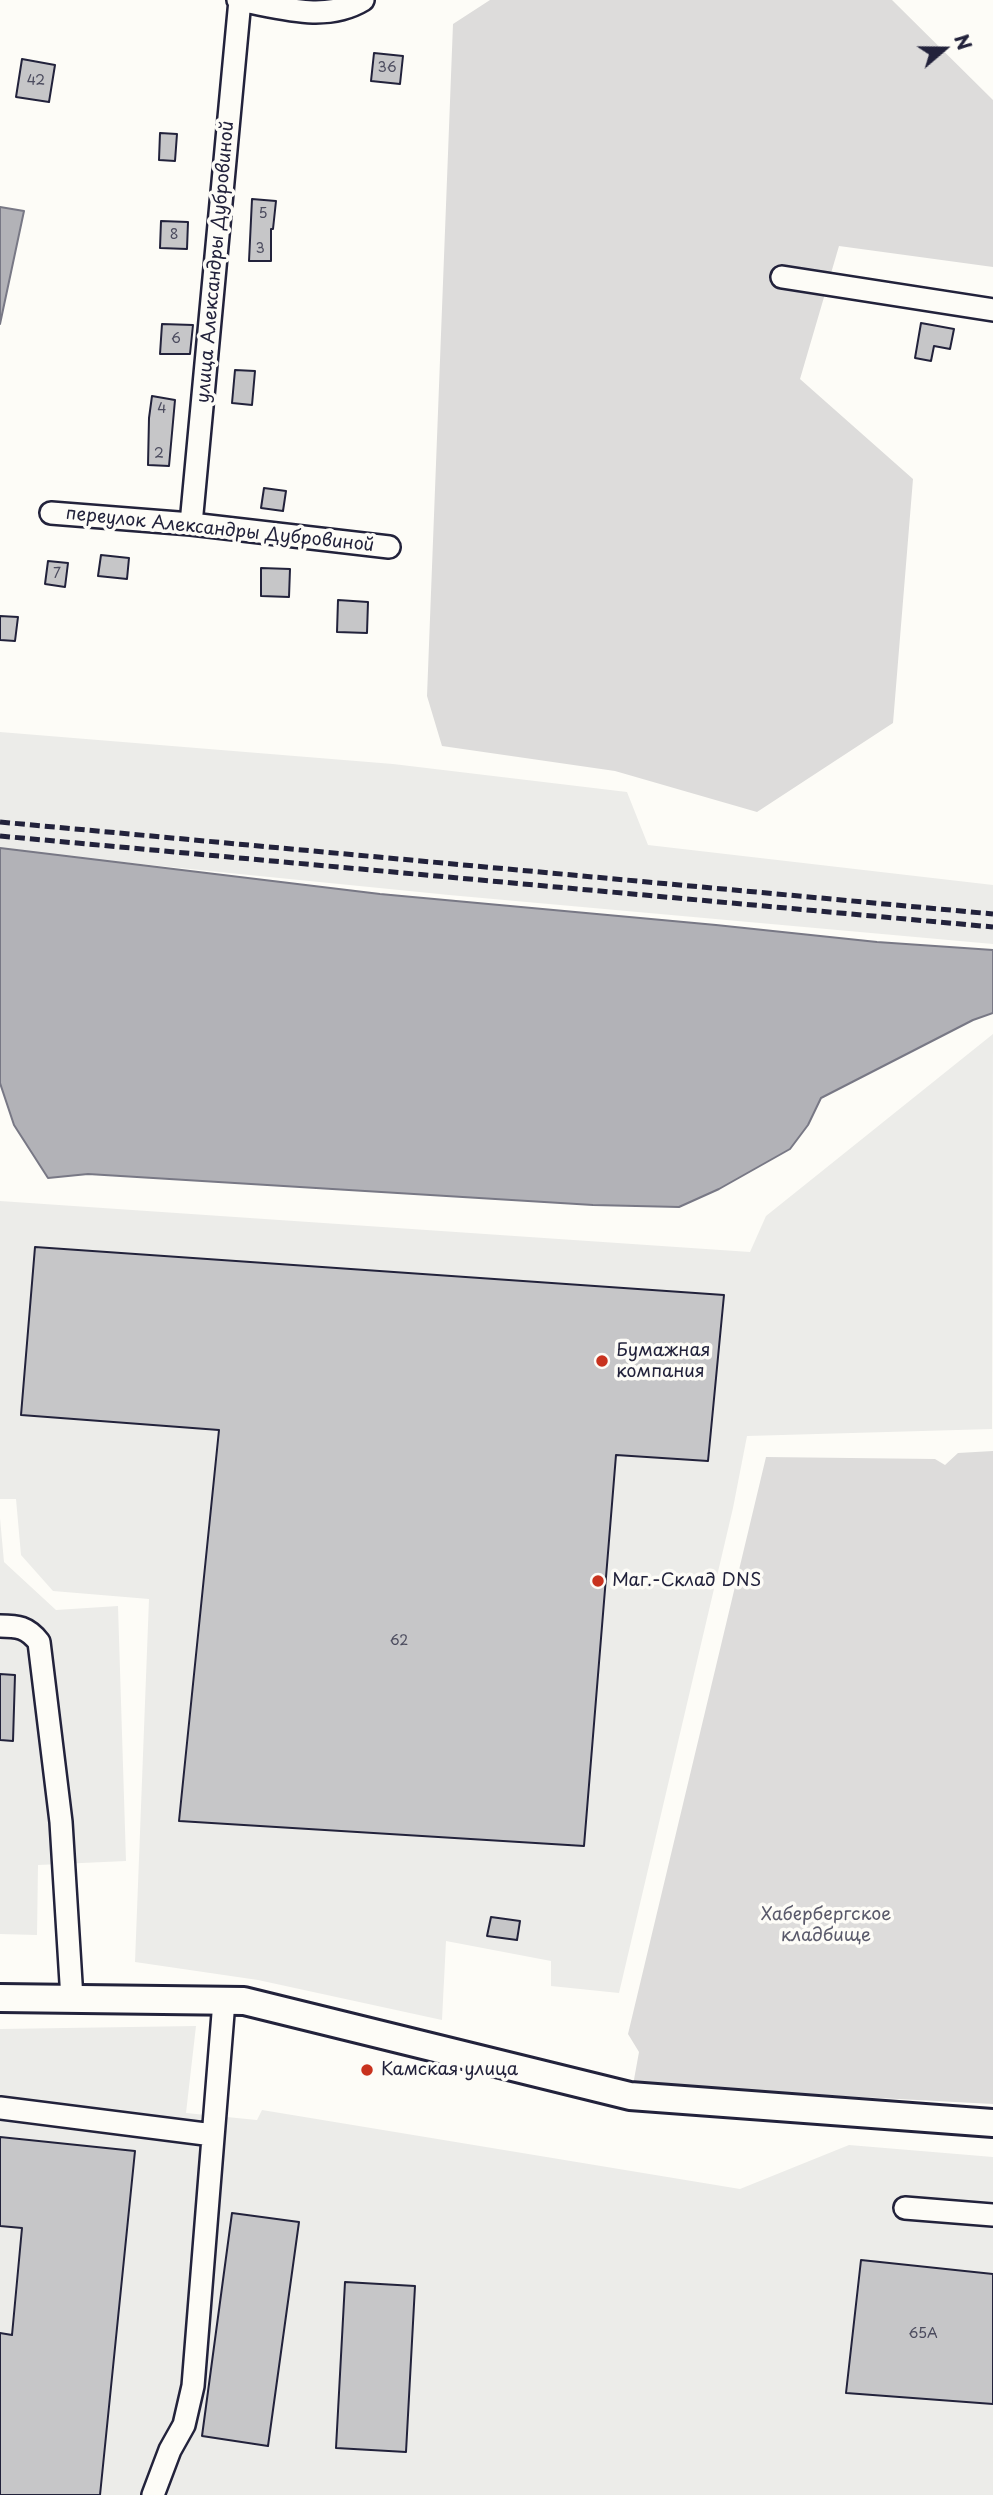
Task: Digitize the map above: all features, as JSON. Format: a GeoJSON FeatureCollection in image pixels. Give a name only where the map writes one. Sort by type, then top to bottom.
{"type":"FeatureCollection","features":[{"type":"Feature","properties":{"kind":"main road"},"geometry":{"type":"LineString","coordinates":[[0,1998],[244,2001],[630,2096],[993,2123]]}},
{"type":"Feature","properties":{"kind":"street"},"geometry":{"type":"LineString","coordinates":[[240,0],[315,13],[334,12],[363,0]]}},
{"type":"Feature","properties":{"kind":"street","name":"улица Александры Дубровиной"},"geometry":{"type":"LineString","coordinates":[[191,524],[240,0]]}},
{"type":"Feature","properties":{"kind":"street"},"geometry":{"type":"LineString","coordinates":[[782,277],[993,310]]}},
{"type":"Feature","properties":{"kind":"street","name":"переулок Александры Дубровиной"},"geometry":{"type":"LineString","coordinates":[[51,513],[191,524],[389,547]]}},
{"type":"Feature","properties":{"kind":"street"},"geometry":{"type":"LineString","coordinates":[[0,1626],[20,1627],[31,1632],[39,1642],[61,1822],[72,1999]]}},
{"type":"Feature","properties":{"kind":"street"},"geometry":{"type":"LineString","coordinates":[[153,2495],[170,2450],[184,2425],[193,2386],[223,2001]]}},
{"type":"Feature","properties":{"kind":"street"},"geometry":{"type":"LineString","coordinates":[[0,2108],[213,2135]]}},
{"type":"Feature","properties":{"kind":"street"},"geometry":{"type":"LineString","coordinates":[[905,2208],[993,2215]]}},
{"type":"Feature","properties":{"kind":"shaded area"},"geometry":{"type":"Polygon","coordinates":[[[0,207],[24,211],[0,324],[0,207]]]}},
{"type":"Feature","properties":{"kind":"shaded area"},"geometry":{"type":"Polygon","coordinates":[[[0,732],[393,764],[627,792],[648,845],[993,885],[993,944],[449,895],[0,850],[0,732]]]}},
{"type":"Feature","properties":{"kind":"shaded area"},"geometry":{"type":"Polygon","coordinates":[[[0,848],[380,894],[877,942],[993,950],[993,1013],[973,1020],[821,1098],[808,1125],[790,1149],[719,1189],[679,1207],[593,1205],[88,1174],[48,1178],[14,1125],[0,1083],[0,848]]]}},
{"type":"Feature","properties":{"kind":"shaded area"},"geometry":{"type":"Polygon","coordinates":[[[993,1034],[992,1429],[747,1436],[733,1508],[619,1993],[551,1986],[551,1961],[446,1941],[442,2020],[258,1980],[135,1962],[149,1599],[53,1591],[21,1555],[16,1499],[0,1499],[0,1201],[750,1252],[766,1216],[993,1034]]]}},
{"type":"Feature","properties":{"kind":"shaded area"},"geometry":{"type":"Polygon","coordinates":[[[0,1518],[4,1562],[56,1610],[118,1606],[126,1861],[38,1865],[37,1935],[0,1934],[0,1518]]]}},
{"type":"Feature","properties":{"kind":"shaded area"},"geometry":{"type":"Polygon","coordinates":[[[196,2026],[186,2113],[257,2120],[262,2110],[740,2189],[849,2145],[993,2157],[993,2495],[0,2495],[0,2029],[196,2026]]]}},
{"type":"Feature","properties":{"kind":"green space"},"geometry":{"type":"Polygon","coordinates":[[[490,0],[892,0],[993,100],[993,267],[839,246],[800,379],[913,479],[893,723],[757,812],[615,771],[442,746],[427,696],[453,24],[490,0]]]}},
{"type":"Feature","properties":{"kind":"green space","name":"Хабербергское кладбище"},"geometry":{"type":"Polygon","coordinates":[[[993,1451],[993,2104],[633,2085],[639,2052],[628,2034],[766,1457],[935,1459],[945,1465],[958,1453],[993,1451]]]}},
{"type":"Feature","properties":{"kind":"building"},"geometry":{"type":"Polygon","coordinates":[[[374,53],[403,56],[400,84],[371,81],[374,53]]]}},
{"type":"Feature","properties":{"kind":"building"},"geometry":{"type":"Polygon","coordinates":[[[22,59],[55,65],[49,102],[16,97],[22,59]]]}},
{"type":"Feature","properties":{"kind":"building"},"geometry":{"type":"Polygon","coordinates":[[[160,133],[177,134],[175,161],[159,160],[160,133]]]}},
{"type":"Feature","properties":{"kind":"building"},"geometry":{"type":"Polygon","coordinates":[[[252,199],[276,201],[271,229],[271,261],[249,261],[252,199]]]}},
{"type":"Feature","properties":{"kind":"building"},"geometry":{"type":"Polygon","coordinates":[[[161,221],[188,222],[187,249],[160,248],[161,221]]]}},
{"type":"Feature","properties":{"kind":"building"},"geometry":{"type":"Polygon","coordinates":[[[921,323],[954,329],[950,349],[934,346],[931,361],[915,358],[921,323]]]}},
{"type":"Feature","properties":{"kind":"building"},"geometry":{"type":"Polygon","coordinates":[[[162,324],[193,325],[190,354],[160,354],[162,324]]]}},
{"type":"Feature","properties":{"kind":"building"},"geometry":{"type":"Polygon","coordinates":[[[235,370],[255,371],[252,405],[232,403],[235,370]]]}},
{"type":"Feature","properties":{"kind":"building"},"geometry":{"type":"Polygon","coordinates":[[[152,396],[175,400],[169,466],[148,465],[152,396]]]}},
{"type":"Feature","properties":{"kind":"building"},"geometry":{"type":"Polygon","coordinates":[[[264,488],[286,491],[283,511],[261,508],[264,488]]]}},
{"type":"Feature","properties":{"kind":"building"},"geometry":{"type":"Polygon","coordinates":[[[101,555],[129,558],[127,579],[98,576],[101,555]]]}},
{"type":"Feature","properties":{"kind":"building"},"geometry":{"type":"Polygon","coordinates":[[[48,561],[68,563],[65,587],[45,584],[48,561]]]}},
{"type":"Feature","properties":{"kind":"building"},"geometry":{"type":"Polygon","coordinates":[[[261,568],[290,569],[289,597],[261,596],[261,568]]]}},
{"type":"Feature","properties":{"kind":"building"},"geometry":{"type":"Polygon","coordinates":[[[338,600],[368,602],[367,633],[337,632],[338,600]]]}},
{"type":"Feature","properties":{"kind":"building"},"geometry":{"type":"Polygon","coordinates":[[[0,616],[18,617],[15,641],[0,640],[0,616]]]}},
{"type":"Feature","properties":{"kind":"building"},"geometry":{"type":"Polygon","coordinates":[[[35,1247],[724,1295],[708,1461],[616,1455],[584,1846],[179,1821],[219,1430],[21,1415],[35,1247]]]}},
{"type":"Feature","properties":{"kind":"building"},"geometry":{"type":"Polygon","coordinates":[[[0,1674],[15,1675],[13,1741],[0,1740],[0,1674]]]}},
{"type":"Feature","properties":{"kind":"building"},"geometry":{"type":"Polygon","coordinates":[[[491,1917],[520,1921],[517,1940],[487,1936],[491,1917]]]}},
{"type":"Feature","properties":{"kind":"building"},"geometry":{"type":"Polygon","coordinates":[[[0,2137],[135,2151],[100,2495],[0,2495],[0,2333],[12,2335],[22,2228],[0,2226],[0,2137]]]}},
{"type":"Feature","properties":{"kind":"building"},"geometry":{"type":"Polygon","coordinates":[[[232,2213],[299,2222],[268,2446],[202,2436],[232,2213]]]}},
{"type":"Feature","properties":{"kind":"building"},"geometry":{"type":"Polygon","coordinates":[[[861,2260],[993,2274],[993,2404],[846,2393],[861,2260]]]}},
{"type":"Feature","properties":{"kind":"building"},"geometry":{"type":"Polygon","coordinates":[[[345,2282],[415,2286],[406,2452],[336,2448],[345,2282]]]}},
{"type":"Feature","properties":{"kind":"railway"},"geometry":{"type":"LineString","coordinates":[[0,822],[993,914]]}},
{"type":"Feature","properties":{"kind":"railway"},"geometry":{"type":"LineString","coordinates":[[0,836],[993,927]]}},
{"type":"Feature","properties":{"kind":"place","name":"Бумажная компания"},"geometry":{"type":"Point","coordinates":[602,1361]}},
{"type":"Feature","properties":{"kind":"place","name":"Маг.-Склад DNS"},"geometry":{"type":"Point","coordinates":[598,1581]}},
{"type":"Feature","properties":{"kind":"place","name":"Камская улица"},"geometry":{"type":"Point","coordinates":[367,2070]}}]}
